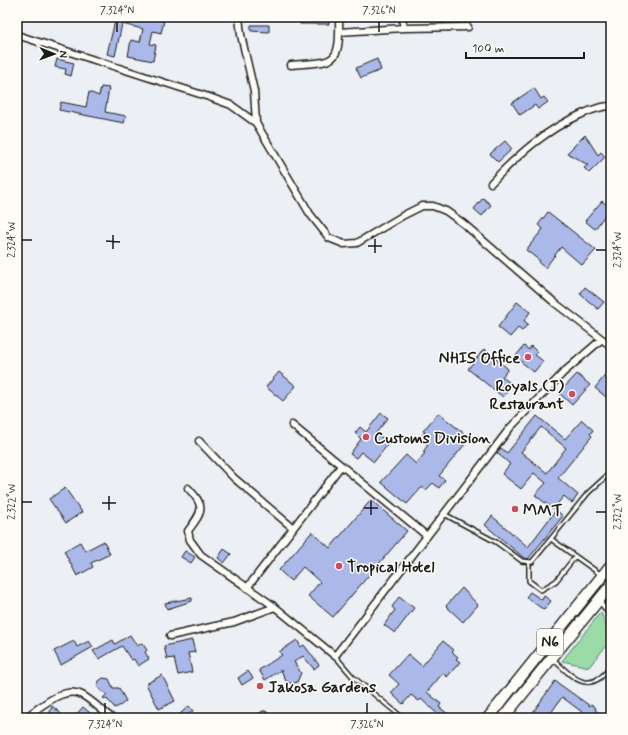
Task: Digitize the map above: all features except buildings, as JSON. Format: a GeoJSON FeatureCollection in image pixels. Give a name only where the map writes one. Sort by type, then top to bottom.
{"type":"FeatureCollection","features":[{"type":"Feature","properties":{"kind":"main road","name":"N6"},"geometry":{"type":"LineString","coordinates":[[488,718],[611,565]]}},
{"type":"Feature","properties":{"kind":"main road","name":"N6"},"geometry":{"type":"LineString","coordinates":[[503,718],[611,585]]}},
{"type":"Feature","properties":{"kind":"street"},"geometry":{"type":"LineString","coordinates":[[239,17],[242,42],[254,91],[256,123]]}},
{"type":"Feature","properties":{"kind":"street"},"geometry":{"type":"LineString","coordinates":[[291,65],[327,62],[333,59],[337,51],[339,32],[338,17]]}},
{"type":"Feature","properties":{"kind":"street"},"geometry":{"type":"LineString","coordinates":[[402,17],[404,28]]}},
{"type":"Feature","properties":{"kind":"street"},"geometry":{"type":"LineString","coordinates":[[339,32],[404,28],[468,27]]}},
{"type":"Feature","properties":{"kind":"street"},"geometry":{"type":"LineString","coordinates":[[17,35],[209,96],[231,105],[256,123],[310,214],[329,238],[344,244],[357,243],[422,206],[433,206],[446,211],[464,224],[555,303],[611,346]]}},
{"type":"Feature","properties":{"kind":"street"},"geometry":{"type":"LineString","coordinates":[[491,183],[513,160],[552,128],[586,112],[601,107],[611,106]]}},
{"type":"Feature","properties":{"kind":"street"},"geometry":{"type":"LineString","coordinates":[[188,488],[199,500],[202,507],[200,516],[188,531],[190,540],[201,555],[275,607],[335,656],[510,428],[564,372],[602,339]]}},
{"type":"Feature","properties":{"kind":"street"},"geometry":{"type":"LineString","coordinates":[[292,425],[427,536]]}},
{"type":"Feature","properties":{"kind":"street"},"geometry":{"type":"LineString","coordinates":[[199,442],[234,478],[293,528]]}},
{"type":"Feature","properties":{"kind":"street"},"geometry":{"type":"LineString","coordinates":[[247,588],[341,466]]}},
{"type":"Feature","properties":{"kind":"street"},"geometry":{"type":"LineString","coordinates":[[170,636],[234,622],[275,607]]}},
{"type":"Feature","properties":{"kind":"street"},"geometry":{"type":"LineString","coordinates":[[25,718],[63,694],[73,693],[82,694],[112,718]]}},
{"type":"Feature","properties":{"kind":"lane"},"geometry":{"type":"LineString","coordinates":[[444,514],[496,542],[522,560],[529,562],[533,561],[588,493],[611,472]]}},
{"type":"Feature","properties":{"kind":"lane"},"geometry":{"type":"LineString","coordinates":[[552,539],[602,576]]}},
{"type":"Feature","properties":{"kind":"lane"},"geometry":{"type":"LineString","coordinates":[[529,562],[529,581],[541,590],[556,581],[575,557]]}},
{"type":"Feature","properties":{"kind":"lane"},"geometry":{"type":"LineString","coordinates":[[599,601],[611,617]]}},
{"type":"Feature","properties":{"kind":"lane"},"geometry":{"type":"LineString","coordinates":[[335,656],[353,677],[403,718]]}},
{"type":"Feature","properties":{"kind":"lane"},"geometry":{"type":"LineString","coordinates":[[552,658],[568,673],[581,681],[595,682],[605,674],[611,666]]}},
{"type":"Feature","properties":{"kind":"green space"},"geometry":{"type":"Polygon","coordinates":[[[601,612],[611,640],[589,667],[562,661],[601,612]]]}},
{"type":"Feature","properties":{"kind":"place","name":"NHIS Office"},"geometry":{"type":"Point","coordinates":[528,357]}},
{"type":"Feature","properties":{"kind":"place","name":"Royals (J) Restaurant"},"geometry":{"type":"Point","coordinates":[572,394]}},
{"type":"Feature","properties":{"kind":"place","name":"Customs Division"},"geometry":{"type":"Point","coordinates":[366,437]}},
{"type":"Feature","properties":{"kind":"place","name":"MMT"},"geometry":{"type":"Point","coordinates":[515,509]}},
{"type":"Feature","properties":{"kind":"place","name":"Tropical Hotel"},"geometry":{"type":"Point","coordinates":[339,566]}},
{"type":"Feature","properties":{"kind":"place","name":"Jakosa Gardens"},"geometry":{"type":"Point","coordinates":[260,686]}}]}
